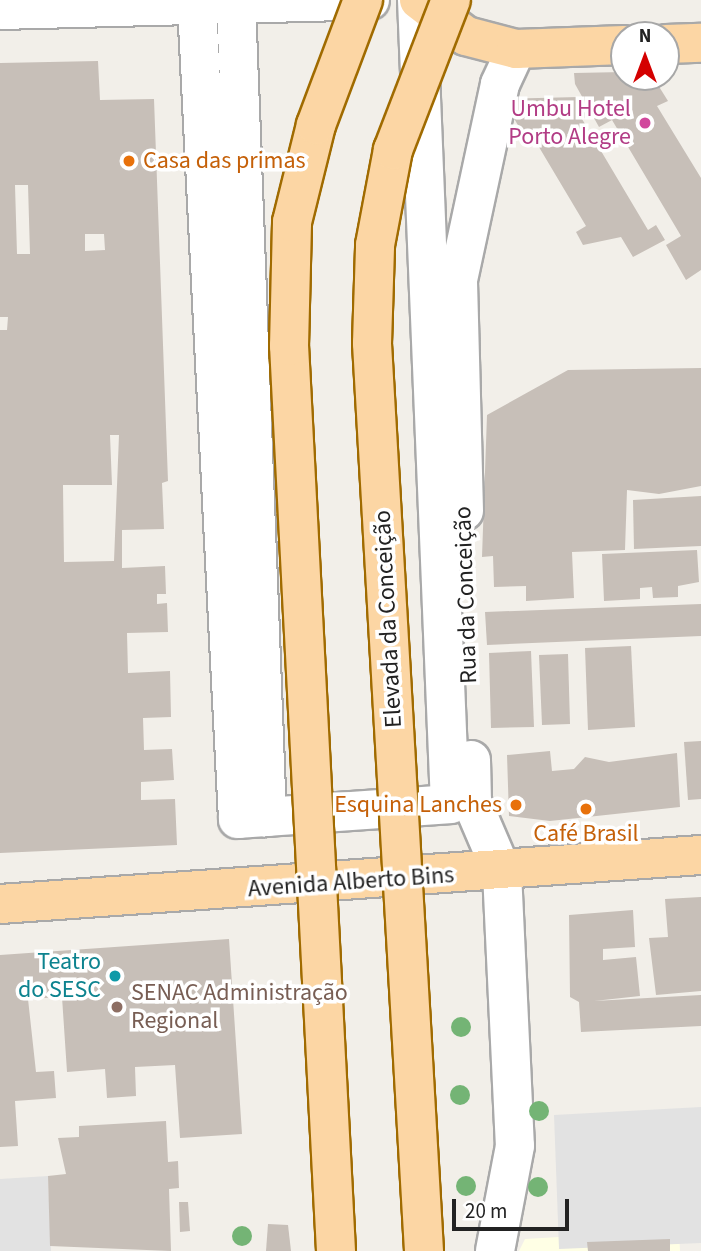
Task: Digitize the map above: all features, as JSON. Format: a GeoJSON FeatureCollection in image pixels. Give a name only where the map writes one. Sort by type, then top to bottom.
{"type":"FeatureCollection","features":[{"type":"Feature","properties":{"kind":"main road"},"geometry":{"type":"LineString","coordinates":[[336,1251],[289,332],[292,222],[316,125],[363,0]]}},
{"type":"Feature","properties":{"kind":"main road"},"geometry":{"type":"LineString","coordinates":[[418,0],[466,36],[516,49],[610,46]]}},
{"type":"Feature","properties":{"kind":"main road","name":"Elevada da Conceição"},"geometry":{"type":"LineString","coordinates":[[424,1251],[372,342],[374,245],[393,150],[451,0]]}},
{"type":"Feature","properties":{"kind":"main road"},"geometry":{"type":"LineString","coordinates":[[680,44],[701,43]]}},
{"type":"Feature","properties":{"kind":"main road","name":"Avenida Alberto Bins"},"geometry":{"type":"LineString","coordinates":[[0,904],[502,872],[701,855]]}},
{"type":"Feature","properties":{"kind":"street"},"geometry":{"type":"LineString","coordinates":[[0,10],[370,0]]}},
{"type":"Feature","properties":{"kind":"street"},"geometry":{"type":"LineString","coordinates":[[253,818],[450,804],[418,0]]}},
{"type":"Feature","properties":{"kind":"street"},"geometry":{"type":"LineString","coordinates":[[236,4],[253,818]]}},
{"type":"Feature","properties":{"kind":"street"},"geometry":{"type":"LineString","coordinates":[[197,5],[253,818]]}},
{"type":"Feature","properties":{"kind":"street","name":"Rua da Conceição"},"geometry":{"type":"LineString","coordinates":[[495,1251],[514,1146],[502,872],[472,802],[457,280],[500,84],[516,49]]}},
{"type":"Feature","properties":{"kind":"shaded area"},"geometry":{"type":"Polygon","coordinates":[[[701,1107],[701,1243],[559,1249],[554,1115],[701,1107]]]}},
{"type":"Feature","properties":{"kind":"shaded area"},"geometry":{"type":"Polygon","coordinates":[[[48,1176],[51,1251],[0,1251],[0,1179],[48,1176]]]}},
{"type":"Feature","properties":{"kind":"shaded area"},"geometry":{"type":"Polygon","coordinates":[[[679,1230],[680,1251],[519,1251],[525,1239],[679,1230]]]}},
{"type":"Feature","properties":{"kind":"building"},"geometry":{"type":"Polygon","coordinates":[[[98,61],[100,100],[154,99],[168,481],[162,483],[164,529],[122,530],[122,568],[165,566],[166,594],[157,594],[157,604],[167,603],[168,632],[127,633],[128,673],[170,671],[171,717],[143,718],[144,750],[172,749],[174,780],[141,782],[141,800],[175,799],[177,845],[0,853],[0,330],[7,330],[8,317],[0,317],[0,63],[98,61]],[[15,185],[17,254],[30,254],[28,185],[15,185]],[[85,234],[85,251],[105,250],[104,234],[85,234]],[[110,435],[112,485],[63,485],[64,562],[114,561],[119,435],[110,435]]]}},
{"type":"Feature","properties":{"kind":"building"},"geometry":{"type":"Polygon","coordinates":[[[610,72],[610,91],[662,91],[668,101],[657,106],[701,178],[701,270],[686,280],[666,245],[681,236],[612,120],[599,127],[575,84],[574,73],[610,72]]]}},
{"type":"Feature","properties":{"kind":"building"},"geometry":{"type":"Polygon","coordinates":[[[579,97],[590,116],[582,119],[648,230],[656,225],[665,240],[633,257],[621,237],[583,245],[576,232],[586,226],[530,132],[524,136],[503,99],[579,97]]]}},
{"type":"Feature","properties":{"kind":"building"},"geometry":{"type":"Polygon","coordinates":[[[701,368],[701,486],[659,494],[627,490],[625,550],[572,552],[574,598],[526,601],[526,586],[494,587],[493,556],[482,557],[487,415],[568,370],[701,368]]]}},
{"type":"Feature","properties":{"kind":"building"},"geometry":{"type":"Polygon","coordinates":[[[701,496],[701,546],[634,549],[633,500],[701,496]]]}},
{"type":"Feature","properties":{"kind":"building"},"geometry":{"type":"Polygon","coordinates":[[[697,550],[699,582],[678,586],[678,597],[653,598],[652,587],[640,588],[640,599],[604,601],[602,554],[697,550]]]}},
{"type":"Feature","properties":{"kind":"building"},"geometry":{"type":"Polygon","coordinates":[[[701,604],[701,636],[487,645],[485,612],[701,604]]]}},
{"type":"Feature","properties":{"kind":"building"},"geometry":{"type":"Polygon","coordinates":[[[631,646],[635,727],[588,730],[585,648],[631,646]]]}},
{"type":"Feature","properties":{"kind":"building"},"geometry":{"type":"Polygon","coordinates":[[[531,651],[534,727],[491,728],[489,653],[531,651]]]}},
{"type":"Feature","properties":{"kind":"building"},"geometry":{"type":"Polygon","coordinates":[[[568,654],[570,724],[542,725],[539,655],[568,654]]]}},
{"type":"Feature","properties":{"kind":"building"},"geometry":{"type":"Polygon","coordinates":[[[701,741],[701,799],[688,800],[684,742],[701,741]]]}},
{"type":"Feature","properties":{"kind":"building"},"geometry":{"type":"Polygon","coordinates":[[[550,751],[552,771],[574,769],[585,757],[609,762],[677,753],[680,807],[550,821],[509,816],[507,755],[550,751]]]}},
{"type":"Feature","properties":{"kind":"building"},"geometry":{"type":"Polygon","coordinates":[[[701,897],[701,991],[656,995],[649,938],[668,937],[665,899],[701,897]]]}},
{"type":"Feature","properties":{"kind":"building"},"geometry":{"type":"Polygon","coordinates":[[[633,910],[635,947],[603,949],[603,960],[636,957],[640,996],[594,1001],[701,995],[701,1026],[581,1032],[579,1002],[570,997],[569,915],[633,910]]]}},
{"type":"Feature","properties":{"kind":"building"},"geometry":{"type":"Polygon","coordinates":[[[229,939],[242,1134],[180,1138],[175,1065],[135,1067],[136,1096],[107,1098],[105,1069],[67,1072],[62,997],[28,999],[36,1072],[54,1071],[56,1098],[15,1101],[18,1146],[0,1147],[0,955],[229,939]]]}},
{"type":"Feature","properties":{"kind":"building"},"geometry":{"type":"Polygon","coordinates":[[[166,1121],[168,1162],[178,1161],[179,1188],[169,1189],[171,1251],[50,1246],[48,1176],[66,1174],[58,1138],[79,1137],[79,1126],[166,1121]]]}},
{"type":"Feature","properties":{"kind":"building"},"geometry":{"type":"Polygon","coordinates":[[[179,1202],[188,1202],[190,1231],[180,1232],[179,1202]]]}},
{"type":"Feature","properties":{"kind":"building"},"geometry":{"type":"Polygon","coordinates":[[[268,1224],[288,1225],[291,1251],[266,1251],[268,1224]]]}},
{"type":"Feature","properties":{"kind":"building"},"geometry":{"type":"Polygon","coordinates":[[[670,1239],[670,1251],[588,1251],[587,1242],[670,1239]]]}},
{"type":"Feature","properties":{"kind":"place","name":"Umbu Hotel Porto Alegre"},"geometry":{"type":"Point","coordinates":[645,123]}},
{"type":"Feature","properties":{"kind":"place","name":"Casa das primas"},"geometry":{"type":"Point","coordinates":[129,161]}},
{"type":"Feature","properties":{"kind":"place","name":"Esquina Lanches"},"geometry":{"type":"Point","coordinates":[516,805]}},
{"type":"Feature","properties":{"kind":"place","name":"Café Brasil"},"geometry":{"type":"Point","coordinates":[586,809]}},
{"type":"Feature","properties":{"kind":"place","name":"Teatro do SESC"},"geometry":{"type":"Point","coordinates":[115,976]}},
{"type":"Feature","properties":{"kind":"place","name":"SENAC Administração Regional"},"geometry":{"type":"Point","coordinates":[117,1007]}}]}
